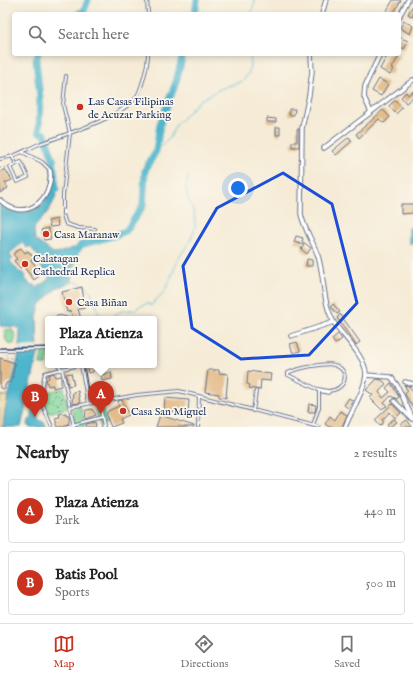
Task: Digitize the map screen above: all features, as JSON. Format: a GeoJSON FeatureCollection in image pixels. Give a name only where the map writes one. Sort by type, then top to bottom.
{"type":"FeatureCollection","features":[{"type":"Feature","properties":{"kind":"street"},"geometry":{"type":"LineString","coordinates":[[323,12],[326,0]]}},
{"type":"Feature","properties":{"kind":"street"},"geometry":{"type":"LineString","coordinates":[[401,13],[408,0]]}},
{"type":"Feature","properties":{"kind":"street"},"geometry":{"type":"LineString","coordinates":[[311,56],[312,72],[302,128],[301,214],[304,225],[318,257],[324,294],[334,322],[362,361],[366,375],[345,427]]}},
{"type":"Feature","properties":{"kind":"street"},"geometry":{"type":"LineString","coordinates":[[371,112],[364,97],[365,86],[379,56]]}},
{"type":"Feature","properties":{"kind":"street"},"geometry":{"type":"LineString","coordinates":[[324,148],[413,80]]}},
{"type":"Feature","properties":{"kind":"street"},"geometry":{"type":"LineString","coordinates":[[0,200],[12,209],[17,210],[33,207],[40,201],[52,182],[50,171]]}},
{"type":"Feature","properties":{"kind":"street"},"geometry":{"type":"LineString","coordinates":[[291,336],[334,322]]}},
{"type":"Feature","properties":{"kind":"street"},"geometry":{"type":"LineString","coordinates":[[366,375],[391,377],[397,385],[413,420]]}},
{"type":"Feature","properties":{"kind":"street"},"geometry":{"type":"LineString","coordinates":[[405,382],[413,384]]}},
{"type":"Feature","properties":{"kind":"street"},"geometry":{"type":"LineString","coordinates":[[319,390],[328,392]]}},
{"type":"Feature","properties":{"kind":"street"},"geometry":{"type":"LineString","coordinates":[[394,401],[413,420]]}},
{"type":"Feature","properties":{"kind":"lane"},"geometry":{"type":"LineString","coordinates":[[147,0],[148,12]]}},
{"type":"Feature","properties":{"kind":"lane"},"geometry":{"type":"LineString","coordinates":[[0,159],[12,156],[63,134],[70,133],[124,109],[136,99],[141,87],[148,56]]}},
{"type":"Feature","properties":{"kind":"lane"},"geometry":{"type":"LineString","coordinates":[[66,76],[63,105],[70,133],[63,195],[64,220],[66,224],[70,226],[95,229]]}},
{"type":"Feature","properties":{"kind":"lane"},"geometry":{"type":"LineString","coordinates":[[21,152],[42,162],[50,171]]}},
{"type":"Feature","properties":{"kind":"lane"},"geometry":{"type":"LineString","coordinates":[[12,156],[16,164]]}},
{"type":"Feature","properties":{"kind":"lane"},"geometry":{"type":"LineString","coordinates":[[22,162],[28,177],[17,182],[10,167],[16,164],[22,162]]}},
{"type":"Feature","properties":{"kind":"lane"},"geometry":{"type":"LineString","coordinates":[[0,350],[45,349]]}},
{"type":"Feature","properties":{"kind":"lane"},"geometry":{"type":"LineString","coordinates":[[313,425],[319,407],[319,390],[288,375],[288,373],[317,365],[333,364],[340,368],[344,375],[344,381],[342,386],[337,391],[328,392]]}},
{"type":"Feature","properties":{"kind":"lane"},"geometry":{"type":"LineString","coordinates":[[52,427],[42,404],[40,391],[44,373],[66,368]]}},
{"type":"Feature","properties":{"kind":"lane"},"geometry":{"type":"LineString","coordinates":[[81,368],[88,404]]}},
{"type":"Feature","properties":{"kind":"lane"},"geometry":{"type":"LineString","coordinates":[[62,369],[74,426]]}},
{"type":"Feature","properties":{"kind":"lane"},"geometry":{"type":"LineString","coordinates":[[70,407],[179,390],[253,411],[319,427]]}},
{"type":"Feature","properties":{"kind":"lane"},"geometry":{"type":"LineString","coordinates":[[253,411],[256,391]]}},
{"type":"Feature","properties":{"kind":"lane"},"geometry":{"type":"LineString","coordinates":[[198,427],[199,396]]}},
{"type":"Feature","properties":{"kind":"lane"},"geometry":{"type":"LineString","coordinates":[[99,402],[104,426],[102,427]]}},
{"type":"Feature","properties":{"kind":"lane"},"geometry":{"type":"LineString","coordinates":[[65,427],[74,426],[102,417]]}},
{"type":"Feature","properties":{"kind":"path"},"geometry":{"type":"LineString","coordinates":[[0,168],[10,167]]}},
{"type":"Feature","properties":{"kind":"path"},"geometry":{"type":"LineString","coordinates":[[0,393],[5,392],[7,385],[12,383],[16,359],[6,357],[8,350]]}},
{"type":"Feature","properties":{"kind":"path"},"geometry":{"type":"LineString","coordinates":[[54,390],[56,395],[61,399],[58,404]]}},
{"type":"Feature","properties":{"kind":"path"},"geometry":{"type":"LineString","coordinates":[[53,401],[56,395]]}},
{"type":"Feature","properties":{"kind":"path"},"geometry":{"type":"LineString","coordinates":[[42,404],[53,401],[58,404],[60,411]]}},
{"type":"Feature","properties":{"kind":"highlighted area"},"geometry":{"type":"Polygon","coordinates":[[[283,173],[332,204],[357,303],[309,355],[241,359],[192,328],[183,266],[217,208],[283,173]]]}},
{"type":"Feature","properties":{"kind":"green space"},"geometry":{"type":"Polygon","coordinates":[[[12,329],[16,336],[14,344],[9,344],[6,340],[4,330],[12,329]]]}},
{"type":"Feature","properties":{"kind":"green space"},"geometry":{"type":"Polygon","coordinates":[[[42,351],[45,351],[45,365],[40,365],[42,351]]]}},
{"type":"Feature","properties":{"kind":"green space"},"geometry":{"type":"Polygon","coordinates":[[[64,388],[68,408],[48,413],[44,402],[44,393],[64,388]]]}},
{"type":"Feature","properties":{"kind":"green space"},"geometry":{"type":"Polygon","coordinates":[[[101,404],[107,423],[100,426],[94,406],[101,404]]]}},
{"type":"Feature","properties":{"kind":"green space"},"geometry":{"type":"Polygon","coordinates":[[[81,407],[85,427],[76,427],[72,409],[81,407]]]}},
{"type":"Feature","properties":{"kind":"sand"},"geometry":{"type":"Polygon","coordinates":[[[0,396],[8,396],[3,427],[0,427],[0,396]]]}},
{"type":"Feature","properties":{"kind":"water"},"geometry":{"type":"Polygon","coordinates":[[[53,181],[57,181],[56,195],[51,207],[34,228],[35,240],[55,254],[73,248],[79,249],[71,278],[72,282],[57,288],[40,305],[37,318],[38,354],[21,427],[3,427],[5,410],[18,359],[20,330],[17,327],[0,326],[0,204],[9,210],[19,212],[35,210],[48,195],[53,181]],[[22,243],[9,254],[13,259],[10,261],[20,273],[23,272],[26,276],[25,278],[31,286],[34,284],[37,288],[50,278],[37,262],[40,259],[30,246],[27,248],[22,243]]]}},
{"type":"Feature","properties":{"kind":"water"},"geometry":{"type":"Polygon","coordinates":[[[409,228],[413,228],[413,243],[409,243],[409,228]]]}},
{"type":"Feature","properties":{"kind":"water"},"geometry":{"type":"Polygon","coordinates":[[[36,408],[38,410],[37,416],[39,420],[45,423],[46,427],[29,427],[27,425],[28,421],[32,418],[32,409],[36,408]]]}},
{"type":"Feature","properties":{"kind":"pier"},"geometry":{"type":"Polygon","coordinates":[[[39,346],[40,350],[15,351],[15,347],[39,346]]]}},
{"type":"Feature","properties":{"kind":"building"},"geometry":{"type":"Polygon","coordinates":[[[393,0],[401,0],[394,12],[386,12],[393,0]]]}},
{"type":"Feature","properties":{"kind":"building"},"geometry":{"type":"Polygon","coordinates":[[[413,5],[413,17],[408,14],[413,5]]]}},
{"type":"Feature","properties":{"kind":"building"},"geometry":{"type":"Polygon","coordinates":[[[404,21],[413,26],[410,34],[401,29],[404,21]]]}},
{"type":"Feature","properties":{"kind":"building"},"geometry":{"type":"Polygon","coordinates":[[[401,38],[408,41],[404,49],[401,47],[401,38]]]}},
{"type":"Feature","properties":{"kind":"building"},"geometry":{"type":"Polygon","coordinates":[[[387,56],[399,56],[390,75],[380,69],[387,56]]]}},
{"type":"Feature","properties":{"kind":"building"},"geometry":{"type":"Polygon","coordinates":[[[379,79],[388,84],[381,96],[372,91],[379,79]]]}},
{"type":"Feature","properties":{"kind":"building"},"geometry":{"type":"Polygon","coordinates":[[[413,91],[413,97],[406,103],[401,97],[406,92],[408,95],[413,91]]]}},
{"type":"Feature","properties":{"kind":"building"},"geometry":{"type":"Polygon","coordinates":[[[395,100],[402,108],[396,114],[389,106],[395,100]]]}},
{"type":"Feature","properties":{"kind":"building"},"geometry":{"type":"Polygon","coordinates":[[[289,109],[295,109],[294,115],[289,115],[289,109]]]}},
{"type":"Feature","properties":{"kind":"building"},"geometry":{"type":"Polygon","coordinates":[[[383,110],[390,117],[384,123],[379,119],[359,138],[356,134],[383,110]]]}},
{"type":"Feature","properties":{"kind":"building"},"geometry":{"type":"Polygon","coordinates":[[[267,118],[276,119],[276,122],[267,122],[267,118]]]}},
{"type":"Feature","properties":{"kind":"building"},"geometry":{"type":"Polygon","coordinates":[[[276,127],[280,127],[280,135],[276,135],[276,127]]]}},
{"type":"Feature","properties":{"kind":"building"},"geometry":{"type":"Polygon","coordinates":[[[297,129],[299,129],[299,147],[292,147],[292,142],[297,142],[297,129]]]}},
{"type":"Feature","properties":{"kind":"building"},"geometry":{"type":"Polygon","coordinates":[[[349,137],[352,141],[336,155],[332,151],[349,137]]]}},
{"type":"Feature","properties":{"kind":"building"},"geometry":{"type":"Polygon","coordinates":[[[5,169],[12,180],[5,183],[8,188],[0,193],[0,172],[5,169]]]}},
{"type":"Feature","properties":{"kind":"building"},"geometry":{"type":"Polygon","coordinates":[[[401,204],[413,204],[413,213],[401,214],[401,204]]]}},
{"type":"Feature","properties":{"kind":"building","name":"Casa Maranaw"},"geometry":{"type":"Polygon","coordinates":[[[57,219],[58,226],[50,227],[48,221],[57,219]]]}},
{"type":"Feature","properties":{"kind":"building","name":"Casa Maranaw"},"geometry":{"type":"Polygon","coordinates":[[[48,228],[51,239],[44,240],[41,230],[48,228]]]}},
{"type":"Feature","properties":{"kind":"building"},"geometry":{"type":"Polygon","coordinates":[[[296,236],[303,238],[302,241],[311,248],[307,254],[301,249],[304,245],[294,242],[296,236]]]}},
{"type":"Feature","properties":{"kind":"building","name":"Calatagan Cathedral Replica"},"geometry":{"type":"Polygon","coordinates":[[[21,248],[25,253],[28,251],[34,258],[31,260],[42,274],[34,280],[23,266],[20,268],[14,261],[17,259],[13,254],[21,248]]]}},
{"type":"Feature","properties":{"kind":"building"},"geometry":{"type":"Polygon","coordinates":[[[307,259],[312,260],[312,266],[306,266],[307,259]]]}},
{"type":"Feature","properties":{"kind":"building","name":"Casa Biñan"},"geometry":{"type":"Polygon","coordinates":[[[82,287],[85,308],[78,309],[80,316],[72,316],[71,311],[67,312],[62,292],[82,287]]]}},
{"type":"Feature","properties":{"kind":"building"},"geometry":{"type":"Polygon","coordinates":[[[333,304],[340,312],[337,314],[331,307],[333,304]]]}},
{"type":"Feature","properties":{"kind":"building"},"geometry":{"type":"Polygon","coordinates":[[[340,314],[360,342],[356,345],[337,318],[340,314]]]}},
{"type":"Feature","properties":{"kind":"building"},"geometry":{"type":"Polygon","coordinates":[[[338,334],[342,339],[335,344],[332,339],[338,334]]]}},
{"type":"Feature","properties":{"kind":"building"},"geometry":{"type":"Polygon","coordinates":[[[297,342],[300,351],[293,353],[290,344],[297,342]]]}},
{"type":"Feature","properties":{"kind":"building"},"geometry":{"type":"Polygon","coordinates":[[[0,358],[15,363],[11,382],[6,383],[4,389],[0,388],[0,358]]]}},
{"type":"Feature","properties":{"kind":"building"},"geometry":{"type":"Polygon","coordinates":[[[87,368],[94,368],[93,372],[88,373],[87,368]]]}},
{"type":"Feature","properties":{"kind":"building"},"geometry":{"type":"Polygon","coordinates":[[[208,370],[219,370],[219,373],[228,374],[226,398],[219,397],[219,394],[205,392],[208,370]]]}},
{"type":"Feature","properties":{"kind":"building"},"geometry":{"type":"Polygon","coordinates":[[[248,371],[271,374],[270,381],[261,380],[260,390],[249,388],[250,385],[247,384],[248,371]]]}},
{"type":"Feature","properties":{"kind":"building"},"geometry":{"type":"Polygon","coordinates":[[[111,372],[112,379],[102,381],[101,375],[111,372]]]}},
{"type":"Feature","properties":{"kind":"building"},"geometry":{"type":"Polygon","coordinates":[[[54,373],[55,377],[61,376],[61,386],[53,388],[53,385],[48,386],[46,380],[49,378],[48,375],[54,373]]]}},
{"type":"Feature","properties":{"kind":"building"},"geometry":{"type":"Polygon","coordinates":[[[71,373],[74,385],[68,386],[66,374],[71,373]]]}},
{"type":"Feature","properties":{"kind":"building"},"geometry":{"type":"Polygon","coordinates":[[[377,379],[382,380],[386,384],[379,392],[383,398],[390,392],[386,388],[391,383],[399,397],[397,399],[391,396],[384,403],[387,406],[381,409],[370,398],[373,395],[366,390],[377,379]]]}},
{"type":"Feature","properties":{"kind":"building"},"geometry":{"type":"Polygon","coordinates":[[[404,385],[409,386],[413,391],[413,408],[405,394],[408,391],[404,385]]]}},
{"type":"Feature","properties":{"kind":"building"},"geometry":{"type":"Polygon","coordinates":[[[99,386],[99,388],[106,387],[108,398],[93,400],[91,387],[99,386]]]}},
{"type":"Feature","properties":{"kind":"building"},"geometry":{"type":"Polygon","coordinates":[[[78,391],[80,403],[72,404],[73,392],[78,391]]]}},
{"type":"Feature","properties":{"kind":"building"},"geometry":{"type":"Polygon","coordinates":[[[165,398],[189,400],[188,413],[164,411],[165,398]]]}},
{"type":"Feature","properties":{"kind":"building"},"geometry":{"type":"Polygon","coordinates":[[[349,398],[353,401],[348,408],[344,405],[349,398]]]}},
{"type":"Feature","properties":{"kind":"building"},"geometry":{"type":"Polygon","coordinates":[[[122,400],[129,415],[120,419],[122,423],[111,427],[106,415],[108,411],[119,406],[118,401],[122,400]]]}},
{"type":"Feature","properties":{"kind":"building"},"geometry":{"type":"Polygon","coordinates":[[[309,404],[316,405],[315,412],[308,412],[309,404]]]}},
{"type":"Feature","properties":{"kind":"building"},"geometry":{"type":"Polygon","coordinates":[[[392,404],[401,413],[395,418],[390,412],[382,420],[384,422],[380,426],[375,420],[392,404]]]}},
{"type":"Feature","properties":{"kind":"building"},"geometry":{"type":"Polygon","coordinates":[[[92,409],[96,415],[85,419],[86,410],[92,409]]]}},
{"type":"Feature","properties":{"kind":"building"},"geometry":{"type":"Polygon","coordinates":[[[340,411],[347,415],[342,427],[329,427],[325,424],[330,416],[335,420],[340,411]]]}},
{"type":"Feature","properties":{"kind":"building"},"geometry":{"type":"Polygon","coordinates":[[[66,413],[66,415],[69,415],[69,423],[63,427],[58,427],[55,418],[60,417],[59,414],[66,413]]]}},
{"type":"Feature","properties":{"kind":"building"},"geometry":{"type":"Polygon","coordinates":[[[160,415],[194,426],[194,427],[156,427],[160,415]]]}},
{"type":"Feature","properties":{"kind":"building"},"geometry":{"type":"Polygon","coordinates":[[[394,419],[397,422],[389,427],[387,424],[394,419]]]}},
{"type":"Feature","properties":{"kind":"building"},"geometry":{"type":"Polygon","coordinates":[[[407,420],[412,427],[403,427],[401,424],[407,420]]]}},
{"type":"Feature","properties":{"kind":"building"},"geometry":{"type":"Polygon","coordinates":[[[95,422],[96,427],[87,427],[86,424],[95,422]]]}},
{"type":"Feature","properties":{"kind":"waterway"},"geometry":{"type":"LineString","coordinates":[[82,12],[84,11],[88,0]]}},
{"type":"Feature","properties":{"kind":"waterway"},"geometry":{"type":"LineString","coordinates":[[195,12],[197,0]]}},
{"type":"Feature","properties":{"kind":"waterway"},"geometry":{"type":"LineString","coordinates":[[252,12],[255,0]]}},
{"type":"Feature","properties":{"kind":"waterway"},"geometry":{"type":"LineString","coordinates":[[37,56],[36,60],[40,98],[39,132],[45,134],[53,159],[56,189]]}},
{"type":"Feature","properties":{"kind":"waterway"},"geometry":{"type":"LineString","coordinates":[[72,257],[81,245],[126,231],[143,206],[145,170],[156,151],[160,124],[176,82],[182,56]]}},
{"type":"Feature","properties":{"kind":"waterway"},"geometry":{"type":"LineString","coordinates":[[156,151],[169,139],[176,125],[200,100],[220,89],[243,81],[249,72],[251,56]]}},
{"type":"Feature","properties":{"kind":"waterway"},"geometry":{"type":"LineString","coordinates":[[113,316],[122,311],[136,310],[138,307],[148,303],[151,306],[164,292],[179,258],[194,230],[194,212],[186,190],[186,183],[189,176]]}},
{"type":"Feature","properties":{"kind":"waterway"},"geometry":{"type":"LineString","coordinates":[[72,282],[79,283],[89,289],[95,300],[100,316]]}},
{"type":"Feature","properties":{"kind":"tram line"},"geometry":{"type":"LineString","coordinates":[[0,348],[45,347]]}},
{"type":"Feature","properties":{"kind":"tram line"},"geometry":{"type":"LineString","coordinates":[[84,368],[88,390]]}},
{"type":"Feature","properties":{"kind":"place","name":"Las Casas Filipinas de Acuzar Parking"},"geometry":{"type":"Point","coordinates":[80,107]}},
{"type":"Feature","properties":{"kind":"place","name":"Casa Maranaw"},"geometry":{"type":"Point","coordinates":[46,234]}},
{"type":"Feature","properties":{"kind":"place","name":"Calatagan Cathedral Replica"},"geometry":{"type":"Point","coordinates":[25,264]}},
{"type":"Feature","properties":{"kind":"place","name":"Casa Biñan"},"geometry":{"type":"Point","coordinates":[69,302]}},
{"type":"Feature","properties":{"kind":"place","name":"Casa San Miguel"},"geometry":{"type":"Point","coordinates":[123,411]}},
{"type":"Feature","properties":{"kind":"place","name":"Plaza Atienza"},"geometry":{"type":"Point","coordinates":[101,414]}},
{"type":"Feature","properties":{"kind":"place","name":"Batis Pool"},"geometry":{"type":"Point","coordinates":[35,417]}}]}
